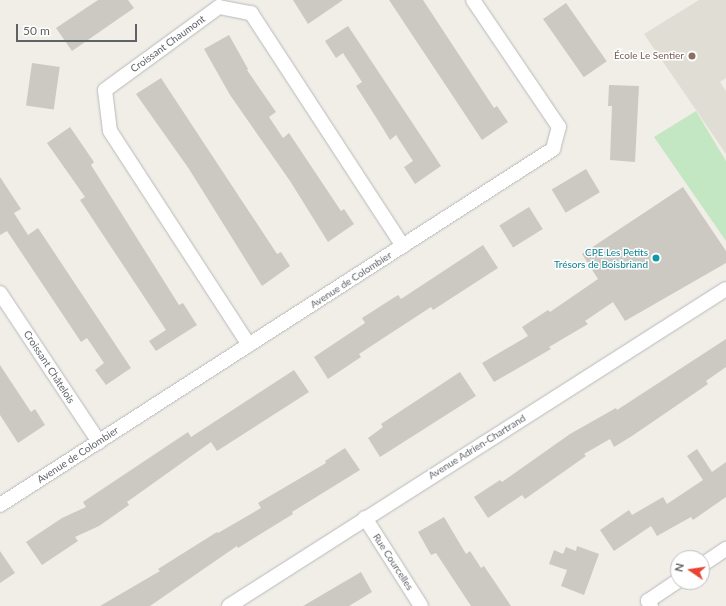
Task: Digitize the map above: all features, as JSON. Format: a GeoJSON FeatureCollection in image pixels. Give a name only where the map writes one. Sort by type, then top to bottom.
{"type":"FeatureCollection","features":[{"type":"Feature","properties":{"kind":"street","name":"Avenue de Colombier"},"geometry":{"type":"LineString","coordinates":[[0,505],[553,149],[559,127],[478,2]]}},
{"type":"Feature","properties":{"kind":"street","name":"Croissant Chaumont"},"geometry":{"type":"LineString","coordinates":[[249,345],[110,131],[105,90],[219,7],[251,13],[403,246]]}},
{"type":"Feature","properties":{"kind":"street","name":"Avenue Adrien-Chartrand"},"geometry":{"type":"LineString","coordinates":[[229,606],[726,289]]}},
{"type":"Feature","properties":{"kind":"street","name":"Croissant Châtelois"},"geometry":{"type":"LineString","coordinates":[[0,293],[99,442]]}},
{"type":"Feature","properties":{"kind":"street","name":"Rue Courcelles"},"geometry":{"type":"LineString","coordinates":[[365,518],[421,606]]}},
{"type":"Feature","properties":{"kind":"street"},"geometry":{"type":"LineString","coordinates":[[710,560],[726,549]]}},
{"type":"Feature","properties":{"kind":"street"},"geometry":{"type":"LineString","coordinates":[[649,604],[670,587]]}},
{"type":"Feature","properties":{"kind":"shaded area","name":"École Le Sentier"},"geometry":{"type":"Polygon","coordinates":[[[699,0],[726,0],[726,78],[720,82],[726,91],[726,154],[644,34],[699,0]]]}},
{"type":"Feature","properties":{"kind":"green space"},"geometry":{"type":"Polygon","coordinates":[[[696,111],[726,161],[726,241],[654,137],[696,111]]]}},
{"type":"Feature","properties":{"kind":"building"},"geometry":{"type":"Polygon","coordinates":[[[98,0],[128,0],[134,8],[72,51],[56,28],[98,0]]]}},
{"type":"Feature","properties":{"kind":"building"},"geometry":{"type":"Polygon","coordinates":[[[293,0],[343,0],[308,24],[293,0]]]}},
{"type":"Feature","properties":{"kind":"building"},"geometry":{"type":"Polygon","coordinates":[[[389,0],[423,0],[494,108],[497,106],[508,122],[482,140],[389,0]]]}},
{"type":"Feature","properties":{"kind":"building"},"geometry":{"type":"Polygon","coordinates":[[[566,3],[607,61],[584,77],[543,19],[566,3]]]}},
{"type":"Feature","properties":{"kind":"building"},"geometry":{"type":"Polygon","coordinates":[[[348,26],[441,166],[415,184],[404,167],[413,161],[396,135],[390,140],[356,86],[362,82],[343,53],[336,58],[325,41],[348,26]]]}},
{"type":"Feature","properties":{"kind":"building"},"geometry":{"type":"Polygon","coordinates":[[[229,35],[248,69],[247,70],[276,112],[269,117],[283,138],[289,133],[341,211],[344,209],[354,224],[328,242],[290,181],[230,95],[204,49],[229,35]]]}},
{"type":"Feature","properties":{"kind":"building"},"geometry":{"type":"Polygon","coordinates":[[[32,63],[60,67],[54,109],[26,106],[32,63]]]}},
{"type":"Feature","properties":{"kind":"building"},"geometry":{"type":"Polygon","coordinates":[[[161,78],[277,254],[281,252],[290,266],[262,286],[189,169],[136,94],[161,78]]]}},
{"type":"Feature","properties":{"kind":"building"},"geometry":{"type":"Polygon","coordinates":[[[609,85],[639,86],[635,162],[610,160],[612,106],[608,106],[609,85]]]}},
{"type":"Feature","properties":{"kind":"building"},"geometry":{"type":"Polygon","coordinates":[[[70,127],[94,162],[91,165],[179,305],[183,303],[197,325],[156,351],[149,341],[166,330],[80,200],[85,197],[47,143],[70,127]]]}},
{"type":"Feature","properties":{"kind":"building"},"geometry":{"type":"Polygon","coordinates":[[[586,169],[600,192],[566,213],[552,190],[586,169]]]}},
{"type":"Feature","properties":{"kind":"building"},"geometry":{"type":"Polygon","coordinates":[[[0,177],[21,209],[14,213],[28,235],[38,228],[131,368],[106,385],[95,370],[104,363],[87,338],[81,342],[7,231],[0,235],[0,177]]]}},
{"type":"Feature","properties":{"kind":"building","name":"CPE Les Petits Trésors de Boisbriand"},"geometry":{"type":"Polygon","coordinates":[[[683,187],[726,251],[726,263],[625,321],[613,302],[585,321],[588,324],[549,347],[551,349],[494,382],[482,363],[528,336],[522,327],[548,310],[550,312],[598,279],[582,254],[683,187]]]}},
{"type":"Feature","properties":{"kind":"building"},"geometry":{"type":"Polygon","coordinates":[[[529,207],[543,229],[513,248],[499,226],[529,207]]]}},
{"type":"Feature","properties":{"kind":"building"},"geometry":{"type":"Polygon","coordinates":[[[483,245],[498,268],[433,310],[431,307],[359,354],[361,357],[328,379],[314,357],[365,323],[362,318],[398,295],[401,299],[483,245]]]}},
{"type":"Feature","properties":{"kind":"building"},"geometry":{"type":"Polygon","coordinates":[[[726,339],[726,367],[706,381],[708,384],[614,447],[610,439],[584,454],[586,456],[525,499],[522,495],[488,518],[474,497],[500,480],[502,482],[570,434],[616,408],[617,410],[726,339]]]}},
{"type":"Feature","properties":{"kind":"building"},"geometry":{"type":"Polygon","coordinates":[[[0,365],[31,412],[35,409],[45,425],[18,443],[0,415],[0,365]]]}},
{"type":"Feature","properties":{"kind":"building"},"geometry":{"type":"Polygon","coordinates":[[[294,370],[309,392],[217,451],[211,442],[127,502],[129,505],[99,526],[75,537],[78,541],[42,565],[26,542],[62,518],[86,507],[83,502],[188,432],[191,437],[294,370]]]}},
{"type":"Feature","properties":{"kind":"building"},"geometry":{"type":"Polygon","coordinates":[[[460,372],[476,396],[380,457],[368,438],[383,427],[381,424],[460,372]]]}},
{"type":"Feature","properties":{"kind":"building"},"geometry":{"type":"Polygon","coordinates":[[[345,448],[360,470],[292,512],[293,514],[238,548],[237,546],[150,606],[100,606],[160,571],[158,569],[217,532],[218,533],[261,508],[258,503],[326,463],[325,461],[345,448]]]}},
{"type":"Feature","properties":{"kind":"building"},"geometry":{"type":"Polygon","coordinates":[[[697,449],[712,472],[726,462],[726,497],[693,520],[691,517],[657,536],[651,526],[614,551],[600,530],[629,510],[632,515],[663,497],[667,504],[703,480],[687,456],[697,449]]]}},
{"type":"Feature","properties":{"kind":"building"},"geometry":{"type":"Polygon","coordinates":[[[444,517],[466,554],[470,551],[481,568],[484,566],[511,606],[471,606],[436,553],[431,555],[418,532],[444,517]]]}},
{"type":"Feature","properties":{"kind":"building"},"geometry":{"type":"Polygon","coordinates":[[[577,546],[599,554],[584,595],[561,586],[567,570],[549,564],[554,550],[563,554],[566,547],[576,551],[577,546]]]}},
{"type":"Feature","properties":{"kind":"building"},"geometry":{"type":"Polygon","coordinates":[[[0,551],[15,573],[0,583],[0,551]]]}},
{"type":"Feature","properties":{"kind":"building"},"geometry":{"type":"Polygon","coordinates":[[[361,572],[372,592],[349,606],[303,606],[361,572]]]}},
{"type":"Feature","properties":{"kind":"place","name":"École Le Sentier"},"geometry":{"type":"Point","coordinates":[692,56]}},
{"type":"Feature","properties":{"kind":"place","name":"CPE Les Petits Trésors de Boisbriand"},"geometry":{"type":"Point","coordinates":[656,258]}}]}
